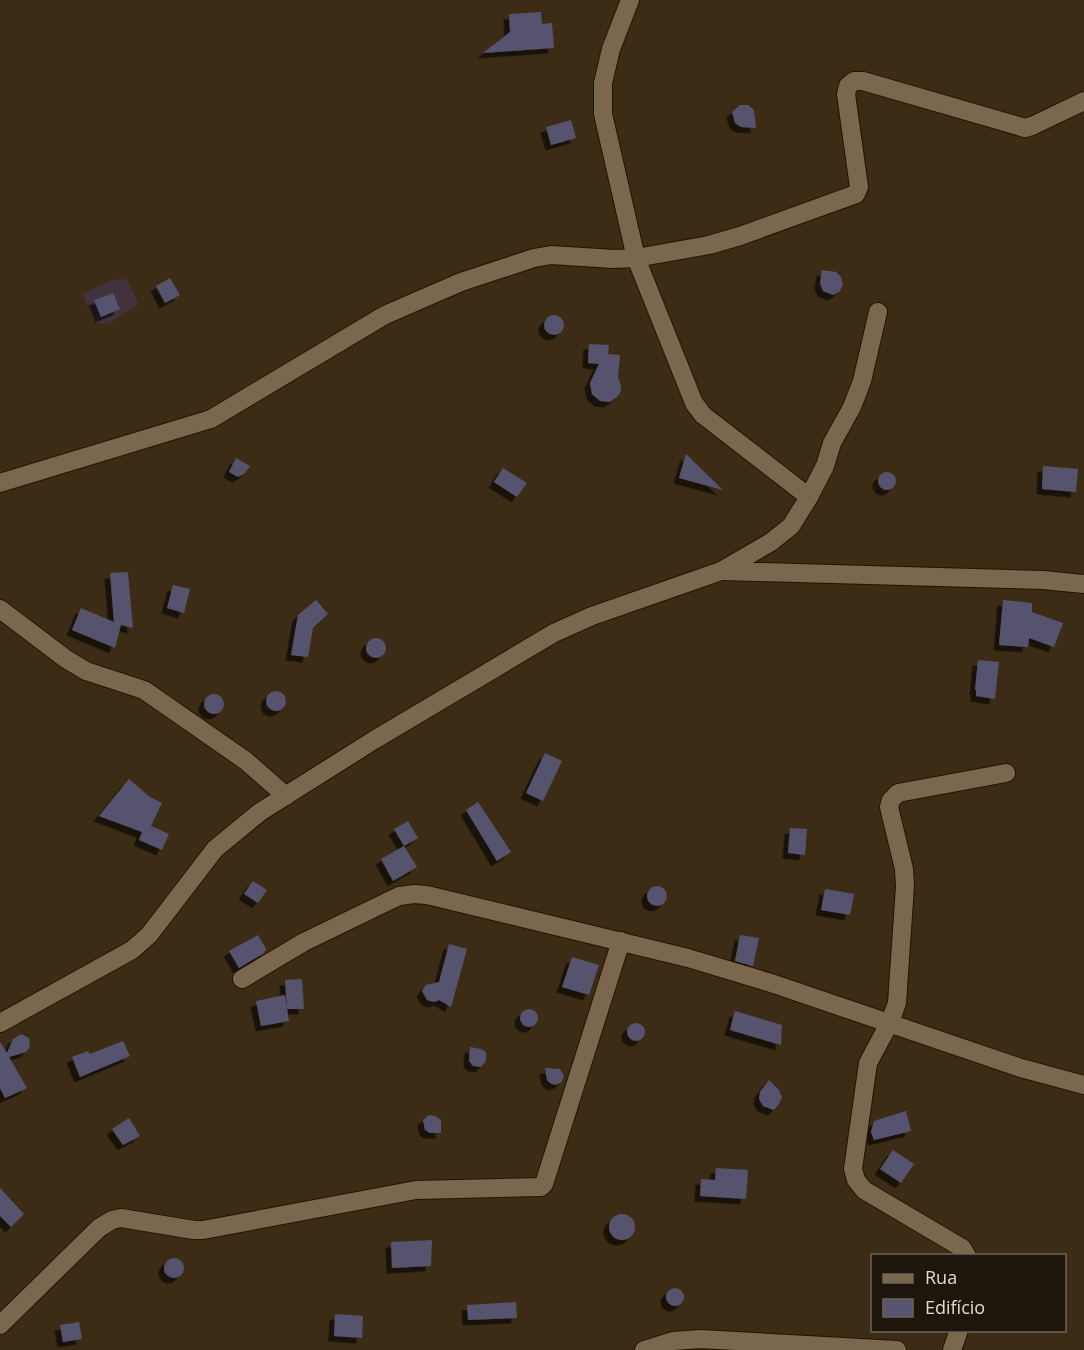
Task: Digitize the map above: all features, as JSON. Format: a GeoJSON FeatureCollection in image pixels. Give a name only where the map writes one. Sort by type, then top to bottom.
{"type":"FeatureCollection","features":[{"type":"Feature","properties":{"kind":"street"},"geometry":{"type":"LineString","coordinates":[[630,0],[611,49],[603,83],[603,114],[636,258],[694,404],[703,415],[809,497]]}},
{"type":"Feature","properties":{"kind":"street"},"geometry":{"type":"LineString","coordinates":[[0,483],[211,419],[385,315],[461,282],[534,258],[551,255],[636,258],[709,245],[856,194],[859,188],[846,94],[848,86],[854,81],[863,81],[1025,128],[1084,101]]}},
{"type":"Feature","properties":{"kind":"street"},"geometry":{"type":"LineString","coordinates":[[0,1023],[132,950],[149,935],[215,849],[260,812],[374,740],[554,633],[592,616],[721,571],[771,542],[791,526],[825,466],[832,443],[852,407],[862,381],[878,312]]}},
{"type":"Feature","properties":{"kind":"street"},"geometry":{"type":"LineString","coordinates":[[721,571],[1031,580],[1084,584]]}},
{"type":"Feature","properties":{"kind":"street"},"geometry":{"type":"LineString","coordinates":[[0,609],[66,659],[86,671],[144,690],[246,761],[286,796]]}},
{"type":"Feature","properties":{"kind":"street"},"geometry":{"type":"LineString","coordinates":[[966,1254],[962,1248],[864,1190],[856,1180],[853,1169],[868,1062],[890,1022],[897,1003],[905,886],[889,807],[891,800],[898,793],[1006,773]]}},
{"type":"Feature","properties":{"kind":"street"},"geometry":{"type":"LineString","coordinates":[[242,980],[304,942],[399,896],[427,895],[688,958],[890,1022],[1021,1068],[1084,1085]]}},
{"type":"Feature","properties":{"kind":"street"},"geometry":{"type":"LineString","coordinates":[[0,1325],[99,1228],[112,1220],[121,1218],[203,1230],[416,1190],[541,1187],[544,1184],[621,941]]}},
{"type":"Feature","properties":{"kind":"street"},"geometry":{"type":"LineString","coordinates":[[952,1350],[958,1332]]}},
{"type":"Feature","properties":{"kind":"street"},"geometry":{"type":"LineString","coordinates":[[644,1350],[673,1341],[700,1340],[897,1350]]}},
{"type":"Feature","properties":{"kind":"shaded area"},"geometry":{"type":"Polygon","coordinates":[[[127,279],[138,304],[108,324],[96,323],[82,294],[111,280],[127,279]]]}},
{"type":"Feature","properties":{"kind":"building"},"geometry":{"type":"Polygon","coordinates":[[[541,12],[542,24],[552,23],[554,48],[483,53],[510,32],[509,14],[541,12]]]}},
{"type":"Feature","properties":{"kind":"building"},"geometry":{"type":"Polygon","coordinates":[[[740,105],[748,105],[754,110],[756,128],[741,127],[735,123],[732,112],[740,105]]]}},
{"type":"Feature","properties":{"kind":"building"},"geometry":{"type":"Polygon","coordinates":[[[571,120],[576,138],[551,145],[546,127],[571,120]]]}},
{"type":"Feature","properties":{"kind":"building"},"geometry":{"type":"Polygon","coordinates":[[[822,270],[836,272],[841,277],[843,284],[840,291],[833,295],[823,291],[820,283],[822,270]]]}},
{"type":"Feature","properties":{"kind":"building"},"geometry":{"type":"Polygon","coordinates":[[[170,278],[180,295],[165,303],[156,286],[170,278]]]}},
{"type":"Feature","properties":{"kind":"building"},"geometry":{"type":"Polygon","coordinates":[[[113,293],[120,309],[101,317],[94,300],[113,293]]]}},
{"type":"Feature","properties":{"kind":"building"},"geometry":{"type":"Polygon","coordinates":[[[554,315],[561,318],[564,325],[561,332],[554,335],[547,332],[544,325],[547,318],[554,315]]]}},
{"type":"Feature","properties":{"kind":"building"},"geometry":{"type":"Polygon","coordinates":[[[589,344],[609,345],[608,354],[620,355],[618,377],[621,391],[610,402],[600,401],[592,394],[590,383],[599,364],[588,363],[589,344]]]}},
{"type":"Feature","properties":{"kind":"building"},"geometry":{"type":"Polygon","coordinates":[[[686,454],[723,490],[679,478],[686,454]]]}},
{"type":"Feature","properties":{"kind":"building"},"geometry":{"type":"Polygon","coordinates":[[[236,458],[250,466],[238,477],[229,472],[236,458]]]}},
{"type":"Feature","properties":{"kind":"building"},"geometry":{"type":"Polygon","coordinates":[[[1043,466],[1078,469],[1076,492],[1042,489],[1043,466]]]}},
{"type":"Feature","properties":{"kind":"building"},"geometry":{"type":"Polygon","coordinates":[[[503,468],[527,483],[517,497],[494,482],[503,468]]]}},
{"type":"Feature","properties":{"kind":"building"},"geometry":{"type":"Polygon","coordinates":[[[883,472],[891,472],[896,477],[894,488],[883,490],[878,485],[878,477],[883,472]]]}},
{"type":"Feature","properties":{"kind":"building"},"geometry":{"type":"Polygon","coordinates":[[[128,572],[133,628],[121,625],[115,648],[72,630],[81,608],[114,622],[110,573],[128,572]]]}},
{"type":"Feature","properties":{"kind":"building"},"geometry":{"type":"Polygon","coordinates":[[[173,585],[190,589],[184,613],[167,608],[173,585]]]}},
{"type":"Feature","properties":{"kind":"building"},"geometry":{"type":"Polygon","coordinates":[[[316,600],[328,614],[313,628],[308,657],[291,655],[298,615],[316,600]]]}},
{"type":"Feature","properties":{"kind":"building"},"geometry":{"type":"Polygon","coordinates":[[[1003,600],[1032,603],[1032,612],[1063,623],[1054,647],[1029,638],[1028,647],[999,645],[1003,600]]]}},
{"type":"Feature","properties":{"kind":"building"},"geometry":{"type":"Polygon","coordinates":[[[376,638],[383,641],[386,648],[383,655],[376,658],[369,655],[366,648],[369,641],[376,638]]]}},
{"type":"Feature","properties":{"kind":"building"},"geometry":{"type":"Polygon","coordinates":[[[978,660],[999,662],[995,699],[976,696],[978,660]]]}},
{"type":"Feature","properties":{"kind":"building"},"geometry":{"type":"Polygon","coordinates":[[[276,691],[283,694],[286,701],[283,708],[276,711],[269,708],[266,701],[269,694],[276,691]]]}},
{"type":"Feature","properties":{"kind":"building"},"geometry":{"type":"Polygon","coordinates":[[[214,694],[221,697],[224,704],[221,711],[214,714],[207,711],[204,704],[207,697],[214,694]]]}},
{"type":"Feature","properties":{"kind":"building"},"geometry":{"type":"Polygon","coordinates":[[[545,753],[562,761],[543,801],[526,793],[545,753]]]}},
{"type":"Feature","properties":{"kind":"building"},"geometry":{"type":"Polygon","coordinates":[[[129,779],[150,797],[162,803],[151,826],[169,834],[162,850],[139,840],[142,832],[99,816],[129,779]]]}},
{"type":"Feature","properties":{"kind":"building"},"geometry":{"type":"Polygon","coordinates":[[[478,802],[511,852],[497,861],[466,810],[478,802]]]}},
{"type":"Feature","properties":{"kind":"building"},"geometry":{"type":"Polygon","coordinates":[[[408,821],[418,838],[404,846],[394,829],[408,821]]]}},
{"type":"Feature","properties":{"kind":"building"},"geometry":{"type":"Polygon","coordinates":[[[790,828],[807,829],[805,855],[788,853],[790,828]]]}},
{"type":"Feature","properties":{"kind":"building"},"geometry":{"type":"Polygon","coordinates":[[[404,846],[417,867],[393,881],[381,859],[404,846]]]}},
{"type":"Feature","properties":{"kind":"building"},"geometry":{"type":"Polygon","coordinates":[[[253,881],[267,890],[258,903],[244,894],[253,881]]]}},
{"type":"Feature","properties":{"kind":"building"},"geometry":{"type":"Polygon","coordinates":[[[653,886],[661,886],[667,892],[667,900],[661,906],[653,906],[647,900],[647,892],[653,886]]]}},
{"type":"Feature","properties":{"kind":"building"},"geometry":{"type":"Polygon","coordinates":[[[825,889],[854,894],[850,915],[821,910],[825,889]]]}},
{"type":"Feature","properties":{"kind":"building"},"geometry":{"type":"Polygon","coordinates":[[[258,935],[266,949],[264,953],[239,968],[229,951],[258,935]]]}},
{"type":"Feature","properties":{"kind":"building"},"geometry":{"type":"Polygon","coordinates":[[[740,935],[759,938],[753,966],[735,961],[740,935]]]}},
{"type":"Feature","properties":{"kind":"building"},"geometry":{"type":"Polygon","coordinates":[[[449,944],[467,949],[451,1007],[439,1000],[434,1002],[427,1000],[422,991],[426,985],[439,982],[449,944]]]}},
{"type":"Feature","properties":{"kind":"building"},"geometry":{"type":"Polygon","coordinates":[[[572,957],[599,965],[589,995],[562,987],[572,957]]]}},
{"type":"Feature","properties":{"kind":"building"},"geometry":{"type":"Polygon","coordinates":[[[302,979],[304,1009],[287,1009],[285,980],[302,979]]]}},
{"type":"Feature","properties":{"kind":"building"},"geometry":{"type":"Polygon","coordinates":[[[285,995],[289,1021],[261,1026],[256,1001],[285,995]]]}},
{"type":"Feature","properties":{"kind":"building"},"geometry":{"type":"Polygon","coordinates":[[[529,1009],[535,1012],[538,1018],[535,1024],[529,1027],[523,1024],[520,1018],[523,1012],[529,1009]]]}},
{"type":"Feature","properties":{"kind":"building"},"geometry":{"type":"Polygon","coordinates":[[[735,1011],[782,1025],[781,1045],[730,1030],[735,1011]]]}},
{"type":"Feature","properties":{"kind":"building"},"geometry":{"type":"Polygon","coordinates":[[[636,1023],[642,1026],[645,1032],[642,1038],[636,1041],[630,1038],[627,1032],[630,1026],[636,1023]]]}},
{"type":"Feature","properties":{"kind":"building"},"geometry":{"type":"Polygon","coordinates":[[[21,1034],[29,1038],[30,1047],[26,1052],[9,1057],[27,1088],[5,1098],[0,1088],[0,1042],[7,1053],[13,1039],[21,1034]]]}},
{"type":"Feature","properties":{"kind":"building"},"geometry":{"type":"Polygon","coordinates":[[[123,1041],[130,1056],[80,1077],[72,1057],[88,1051],[90,1054],[123,1041]]]}},
{"type":"Feature","properties":{"kind":"building"},"geometry":{"type":"Polygon","coordinates":[[[470,1047],[486,1052],[486,1061],[481,1067],[473,1066],[469,1061],[470,1047]]]}},
{"type":"Feature","properties":{"kind":"building"},"geometry":{"type":"Polygon","coordinates":[[[545,1068],[560,1069],[564,1076],[562,1082],[555,1085],[550,1083],[547,1080],[545,1068]]]}},
{"type":"Feature","properties":{"kind":"building"},"geometry":{"type":"Polygon","coordinates":[[[769,1080],[779,1090],[782,1097],[774,1110],[763,1106],[759,1099],[760,1092],[769,1080]]]}},
{"type":"Feature","properties":{"kind":"building"},"geometry":{"type":"Polygon","coordinates":[[[906,1111],[911,1131],[874,1140],[871,1132],[874,1121],[906,1111]]]}},
{"type":"Feature","properties":{"kind":"building"},"geometry":{"type":"Polygon","coordinates":[[[429,1115],[441,1120],[441,1133],[430,1133],[425,1130],[423,1120],[429,1115]]]}},
{"type":"Feature","properties":{"kind":"building"},"geometry":{"type":"Polygon","coordinates":[[[129,1118],[140,1136],[123,1145],[112,1129],[129,1118]]]}},
{"type":"Feature","properties":{"kind":"building"},"geometry":{"type":"Polygon","coordinates":[[[893,1150],[914,1164],[901,1183],[880,1169],[893,1150]]]}},
{"type":"Feature","properties":{"kind":"building"},"geometry":{"type":"Polygon","coordinates":[[[716,1168],[748,1170],[746,1199],[700,1196],[701,1179],[715,1180],[716,1168]]]}},
{"type":"Feature","properties":{"kind":"building"},"geometry":{"type":"Polygon","coordinates":[[[0,1188],[24,1214],[11,1227],[0,1216],[0,1188]]]}},
{"type":"Feature","properties":{"kind":"building"},"geometry":{"type":"Polygon","coordinates":[[[622,1214],[631,1218],[635,1227],[631,1236],[622,1240],[613,1236],[609,1227],[613,1218],[622,1214]]]}},
{"type":"Feature","properties":{"kind":"building"},"geometry":{"type":"Polygon","coordinates":[[[432,1240],[431,1266],[392,1268],[391,1242],[432,1240]]]}},
{"type":"Feature","properties":{"kind":"building"},"geometry":{"type":"Polygon","coordinates":[[[174,1258],[181,1261],[184,1268],[181,1275],[174,1278],[167,1275],[164,1268],[167,1261],[174,1258]]]}},
{"type":"Feature","properties":{"kind":"building"},"geometry":{"type":"Polygon","coordinates":[[[671,1288],[679,1288],[684,1293],[682,1304],[671,1306],[666,1301],[666,1293],[671,1288]]]}},
{"type":"Feature","properties":{"kind":"building"},"geometry":{"type":"Polygon","coordinates":[[[516,1302],[517,1318],[468,1320],[467,1305],[516,1302]]]}},
{"type":"Feature","properties":{"kind":"building"},"geometry":{"type":"Polygon","coordinates":[[[335,1314],[363,1316],[362,1338],[334,1336],[335,1314]]]}},
{"type":"Feature","properties":{"kind":"building"},"geometry":{"type":"Polygon","coordinates":[[[79,1322],[82,1339],[63,1342],[60,1325],[79,1322]]]}}]}
